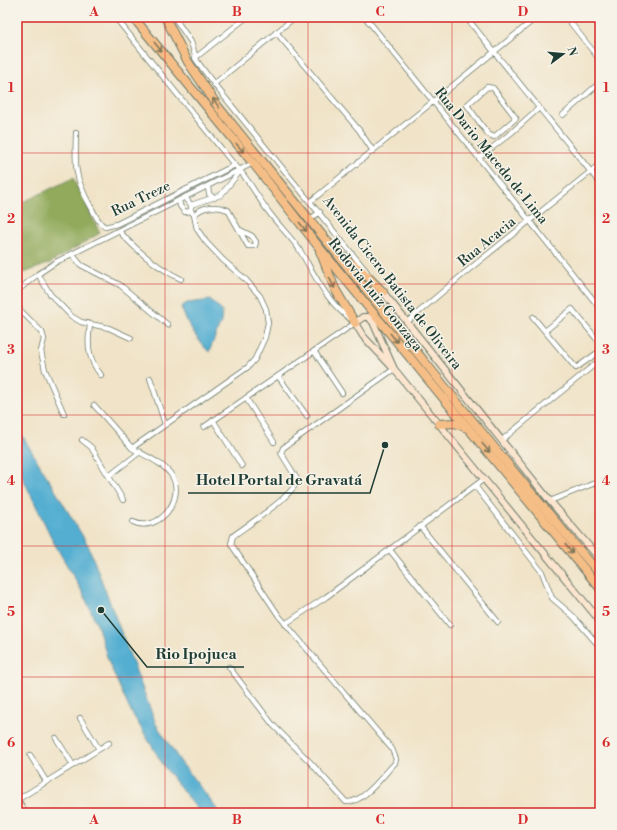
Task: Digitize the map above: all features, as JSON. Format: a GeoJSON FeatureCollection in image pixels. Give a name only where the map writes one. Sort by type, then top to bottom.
{"type":"FeatureCollection","features":[{"type":"Feature","properties":{"kind":"highway","name":"Rodovia Luiz Gonzaga"},"geometry":{"type":"LineString","coordinates":[[133,17],[253,163],[318,246],[600,588]]}},
{"type":"Feature","properties":{"kind":"highway","name":"Rodovia Luiz Gonzaga"},"geometry":{"type":"LineString","coordinates":[[164,17],[188,62],[218,108],[545,510],[600,574]]}},
{"type":"Feature","properties":{"kind":"highway"},"geometry":{"type":"LineString","coordinates":[[318,246],[323,262],[335,289],[354,321]]}},
{"type":"Feature","properties":{"kind":"highway"},"geometry":{"type":"LineString","coordinates":[[335,253],[362,271],[383,292]]}},
{"type":"Feature","properties":{"kind":"highway"},"geometry":{"type":"LineString","coordinates":[[439,424],[455,424],[471,430]]}},
{"type":"Feature","properties":{"kind":"main road","name":"Avenida Cicero Batista de Oliveira"},"geometry":{"type":"LineString","coordinates":[[383,292],[550,501],[600,559]]}},
{"type":"Feature","properties":{"kind":"main road"},"geometry":{"type":"LineString","coordinates":[[394,369],[373,322],[368,318],[363,317],[354,321],[363,336],[394,369],[600,622]]}},
{"type":"Feature","properties":{"kind":"main road"},"geometry":{"type":"LineString","coordinates":[[17,800],[25,813]]}},
{"type":"Feature","properties":{"kind":"street"},"geometry":{"type":"LineString","coordinates":[[115,17],[235,165],[241,170],[267,210],[300,251],[315,279],[338,307],[354,321],[314,351],[204,427]]}},
{"type":"Feature","properties":{"kind":"street","name":"Avenida Cicero Batista de Oliveira"},"geometry":{"type":"LineString","coordinates":[[174,17],[191,42],[195,58],[214,84],[320,212],[383,292]]}},
{"type":"Feature","properties":{"kind":"street"},"geometry":{"type":"LineString","coordinates":[[195,58],[247,17]]}},
{"type":"Feature","properties":{"kind":"street"},"geometry":{"type":"LineString","coordinates":[[214,84],[295,17]]}},
{"type":"Feature","properties":{"kind":"street","name":"Rua Dario Macedo de Lima"},"geometry":{"type":"LineString","coordinates":[[365,17],[600,308]]}},
{"type":"Feature","properties":{"kind":"street"},"geometry":{"type":"LineString","coordinates":[[466,17],[496,52],[600,183]]}},
{"type":"Feature","properties":{"kind":"street"},"geometry":{"type":"LineString","coordinates":[[311,201],[496,52],[537,17]]}},
{"type":"Feature","properties":{"kind":"street"},"geometry":{"type":"LineString","coordinates":[[566,17],[600,60]]}},
{"type":"Feature","properties":{"kind":"street"},"geometry":{"type":"LineString","coordinates":[[276,32],[374,151]]}},
{"type":"Feature","properties":{"kind":"street"},"geometry":{"type":"LineString","coordinates":[[563,115],[596,86],[600,89]]}},
{"type":"Feature","properties":{"kind":"street"},"geometry":{"type":"LineString","coordinates":[[487,87],[493,88],[516,116],[516,119],[506,128],[494,137],[490,136],[467,108],[468,104],[487,87]]}},
{"type":"Feature","properties":{"kind":"street"},"geometry":{"type":"LineString","coordinates":[[479,158],[512,133],[539,108]]}},
{"type":"Feature","properties":{"kind":"street"},"geometry":{"type":"LineString","coordinates":[[506,128],[512,133]]}},
{"type":"Feature","properties":{"kind":"street","name":"Rua Treze"},"geometry":{"type":"LineString","coordinates":[[76,133],[75,164],[77,177],[98,221],[105,227],[117,224],[235,165]]}},
{"type":"Feature","properties":{"kind":"street"},"geometry":{"type":"LineString","coordinates":[[264,164],[273,156]]}},
{"type":"Feature","properties":{"kind":"street"},"geometry":{"type":"LineString","coordinates":[[17,291],[38,274],[72,254],[208,187],[253,163]]}},
{"type":"Feature","properties":{"kind":"street","name":"Rua Acacia"},"geometry":{"type":"LineString","coordinates":[[407,322],[467,271],[600,164]]}},
{"type":"Feature","properties":{"kind":"street"},"geometry":{"type":"LineString","coordinates":[[191,205],[221,195],[241,170]]}},
{"type":"Feature","properties":{"kind":"street"},"geometry":{"type":"LineString","coordinates":[[220,180],[225,184],[227,189]]}},
{"type":"Feature","properties":{"kind":"street"},"geometry":{"type":"LineString","coordinates":[[208,187],[210,194],[214,198]]}},
{"type":"Feature","properties":{"kind":"street"},"geometry":{"type":"LineString","coordinates":[[132,448],[248,367],[262,347],[268,323],[266,309],[260,296],[246,280],[223,260],[206,242],[197,229],[191,205],[185,197]]}},
{"type":"Feature","properties":{"kind":"street"},"geometry":{"type":"LineString","coordinates":[[179,200],[182,210],[185,212],[192,213],[204,208],[222,207],[232,215],[240,230]]}},
{"type":"Feature","properties":{"kind":"street"},"geometry":{"type":"LineString","coordinates":[[309,220],[320,212]]}},
{"type":"Feature","properties":{"kind":"street"},"geometry":{"type":"LineString","coordinates":[[119,231],[142,255],[156,266],[181,279]]}},
{"type":"Feature","properties":{"kind":"street"},"geometry":{"type":"LineString","coordinates":[[72,254],[81,265],[124,288],[168,325]]}},
{"type":"Feature","properties":{"kind":"street"},"geometry":{"type":"LineString","coordinates":[[38,274],[59,305],[76,319],[90,325],[109,328],[131,338]]}},
{"type":"Feature","properties":{"kind":"street"},"geometry":{"type":"LineString","coordinates":[[17,307],[42,332],[44,339],[42,351],[45,370],[64,414]]}},
{"type":"Feature","properties":{"kind":"street"},"geometry":{"type":"LineString","coordinates":[[545,331],[572,309],[600,343]]}},
{"type":"Feature","properties":{"kind":"street"},"geometry":{"type":"LineString","coordinates":[[533,317],[576,368],[600,351]]}},
{"type":"Feature","properties":{"kind":"street"},"geometry":{"type":"LineString","coordinates":[[90,325],[88,342],[89,353],[96,368],[102,375]]}},
{"type":"Feature","properties":{"kind":"street"},"geometry":{"type":"LineString","coordinates":[[314,351],[342,393]]}},
{"type":"Feature","properties":{"kind":"street"},"geometry":{"type":"LineString","coordinates":[[590,359],[594,365]]}},
{"type":"Feature","properties":{"kind":"street"},"geometry":{"type":"LineString","coordinates":[[502,440],[600,360]]}},
{"type":"Feature","properties":{"kind":"street"},"geometry":{"type":"LineString","coordinates":[[229,667],[273,725],[311,763],[346,802],[352,803],[362,798],[395,763],[395,754],[285,624],[234,549],[231,539],[279,502],[295,486],[297,479],[281,453],[284,448],[394,369]]}},
{"type":"Feature","properties":{"kind":"street"},"geometry":{"type":"LineString","coordinates":[[278,376],[307,416]]}},
{"type":"Feature","properties":{"kind":"street"},"geometry":{"type":"LineString","coordinates":[[150,378],[165,424]]}},
{"type":"Feature","properties":{"kind":"street"},"geometry":{"type":"LineString","coordinates":[[246,398],[274,442]]}},
{"type":"Feature","properties":{"kind":"street"},"geometry":{"type":"LineString","coordinates":[[94,405],[132,448],[164,468],[172,476],[175,484],[175,493],[169,509],[160,520],[150,525],[143,526],[133,522]]}},
{"type":"Feature","properties":{"kind":"street"},"geometry":{"type":"LineString","coordinates":[[213,420],[242,466]]}},
{"type":"Feature","properties":{"kind":"street"},"geometry":{"type":"LineString","coordinates":[[82,440],[91,447],[123,500]]}},
{"type":"Feature","properties":{"kind":"street"},"geometry":{"type":"LineString","coordinates":[[109,476],[140,452]]}},
{"type":"Feature","properties":{"kind":"street"},"geometry":{"type":"LineString","coordinates":[[285,624],[326,597],[484,479]]}},
{"type":"Feature","properties":{"kind":"street"},"geometry":{"type":"LineString","coordinates":[[550,501],[600,481]]}},
{"type":"Feature","properties":{"kind":"street"},"geometry":{"type":"LineString","coordinates":[[475,486],[542,572],[552,598],[573,616],[600,647]]}},
{"type":"Feature","properties":{"kind":"street"},"geometry":{"type":"LineString","coordinates":[[420,526],[498,622]]}},
{"type":"Feature","properties":{"kind":"street"},"geometry":{"type":"LineString","coordinates":[[389,549],[450,625]]}},
{"type":"Feature","properties":{"kind":"street"},"geometry":{"type":"LineString","coordinates":[[80,718],[99,749]]}},
{"type":"Feature","properties":{"kind":"street"},"geometry":{"type":"LineString","coordinates":[[56,738],[73,765]]}},
{"type":"Feature","properties":{"kind":"street"},"geometry":{"type":"LineString","coordinates":[[17,800],[109,743]]}},
{"type":"Feature","properties":{"kind":"street"},"geometry":{"type":"LineString","coordinates":[[30,755],[46,782]]}},
{"type":"Feature","properties":{"kind":"green space"},"geometry":{"type":"Polygon","coordinates":[[[73,178],[100,233],[50,263],[24,273],[17,267],[17,205],[73,178]]]}},
{"type":"Feature","properties":{"kind":"water"},"geometry":{"type":"Polygon","coordinates":[[[211,300],[222,311],[221,322],[209,352],[192,331],[181,307],[187,303],[211,300]]]}},
{"type":"Feature","properties":{"kind":"water"},"geometry":{"type":"Polygon","coordinates":[[[17,427],[88,545],[156,724],[180,761],[220,813],[200,813],[165,768],[129,708],[109,663],[98,627],[83,593],[54,543],[17,466],[17,427]]]}},
{"type":"Feature","properties":{"kind":"place","name":"Hotel Portal de Gravatá"},"geometry":{"type":"Point","coordinates":[385,445]}},
{"type":"Feature","properties":{"kind":"place","name":"Rio Ipojuca"},"geometry":{"type":"Point","coordinates":[101,610]}}]}
